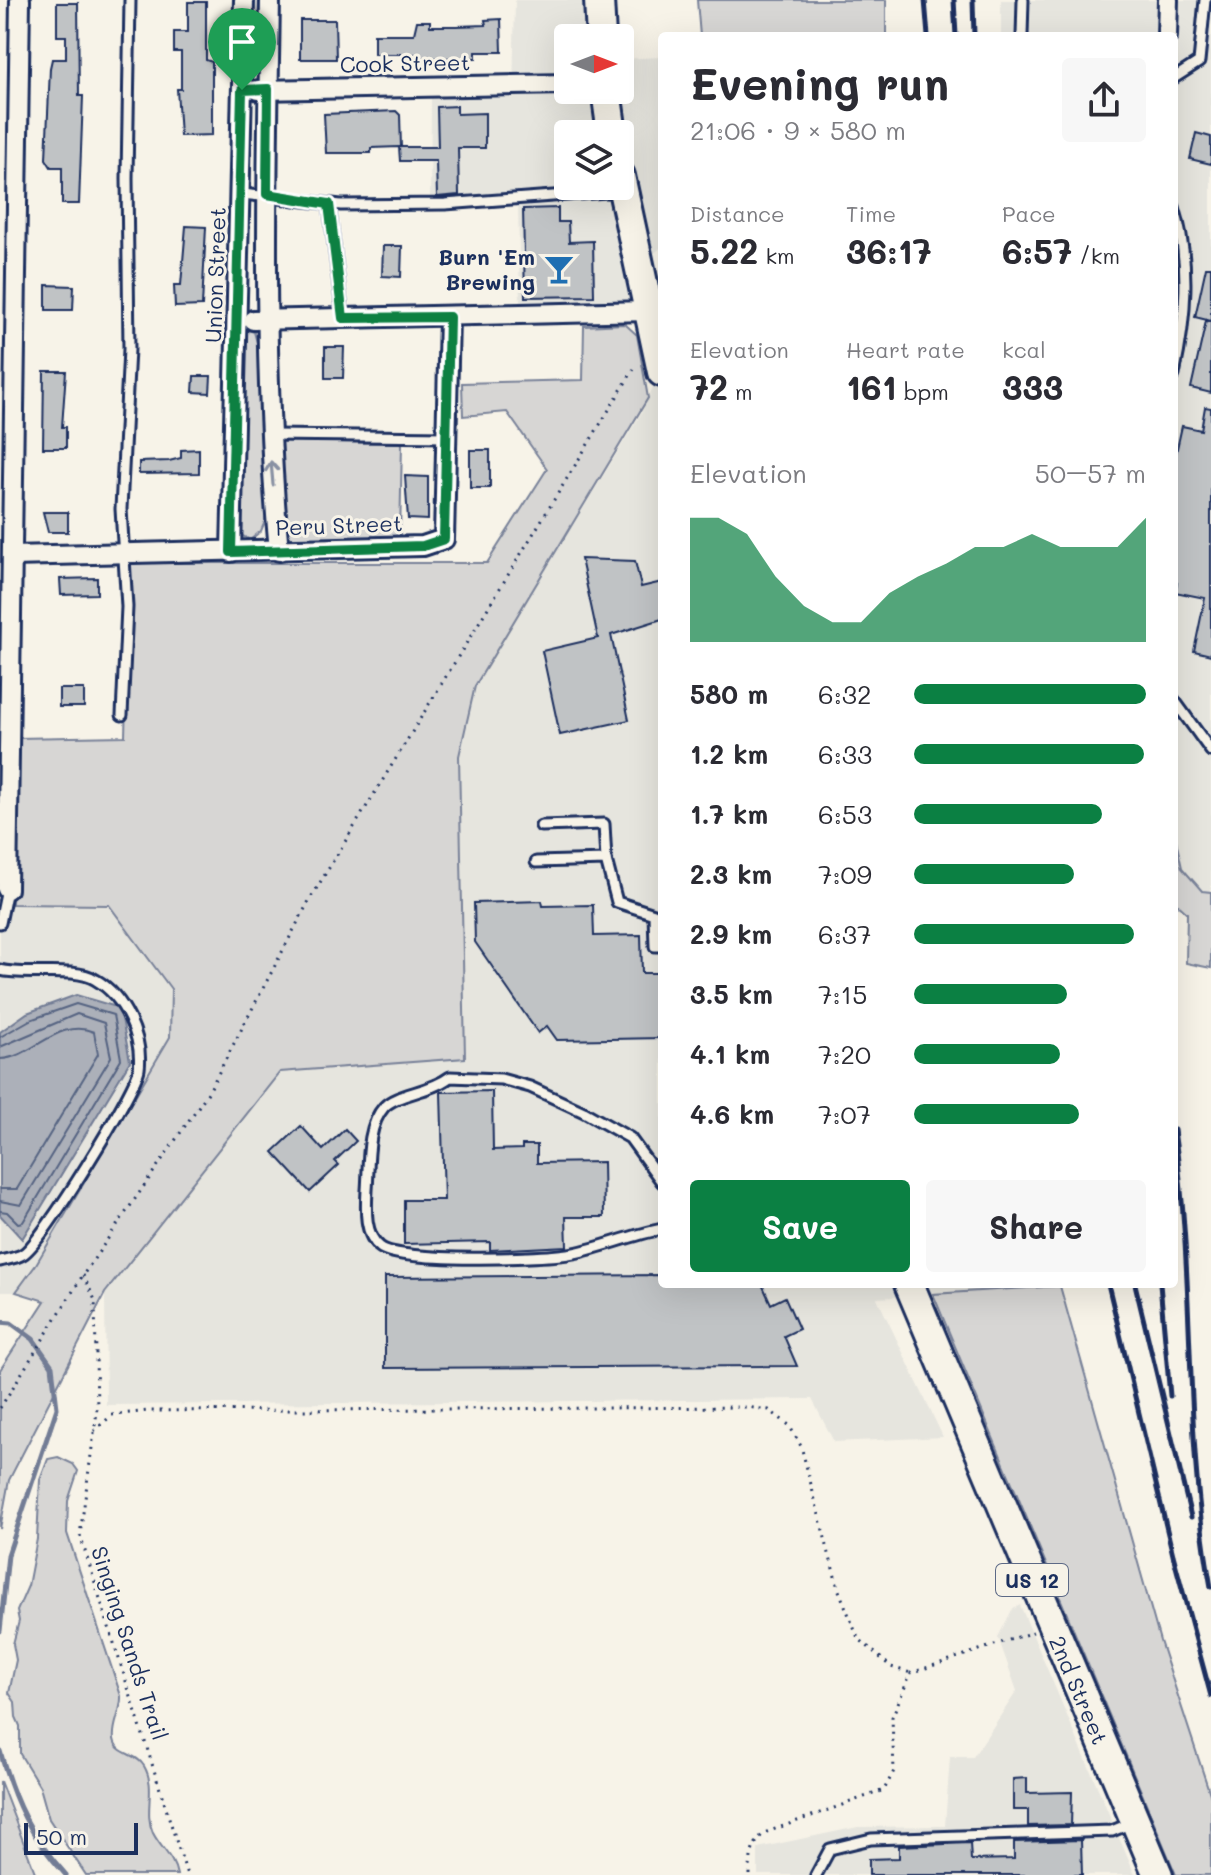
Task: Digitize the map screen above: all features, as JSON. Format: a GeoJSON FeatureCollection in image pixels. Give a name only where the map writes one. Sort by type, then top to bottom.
{"type":"FeatureCollection","features":[{"type":"Feature","properties":{"kind":"main road"},"geometry":{"type":"LineString","coordinates":[[599,0],[600,24]]}},
{"type":"Feature","properties":{"kind":"main road"},"geometry":{"type":"LineString","coordinates":[[625,200],[658,355]]}},
{"type":"Feature","properties":{"kind":"main road","name":"2nd Street"},"geometry":{"type":"LineString","coordinates":[[911,1288],[1158,1875]]}},
{"type":"Feature","properties":{"kind":"street"},"geometry":{"type":"LineString","coordinates":[[7,889],[12,556],[7,419],[20,0]]}},
{"type":"Feature","properties":{"kind":"street","name":"Union Street"},"geometry":{"type":"LineString","coordinates":[[231,552],[242,194],[244,0]]}},
{"type":"Feature","properties":{"kind":"street"},"geometry":{"type":"LineString","coordinates":[[270,0],[265,319],[268,434],[279,551]]}},
{"type":"Feature","properties":{"kind":"street"},"geometry":{"type":"LineString","coordinates":[[1167,32],[1168,0]]}},
{"type":"Feature","properties":{"kind":"street","name":"Cook Street"},"geometry":{"type":"LineString","coordinates":[[242,90],[554,84]]}},
{"type":"Feature","properties":{"kind":"street"},"geometry":{"type":"LineString","coordinates":[[238,320],[449,317],[651,324]]}},
{"type":"Feature","properties":{"kind":"street","name":"Peru Street"},"geometry":{"type":"LineString","coordinates":[[12,556],[423,546],[444,539],[449,317]]}},
{"type":"Feature","properties":{"kind":"lane"},"geometry":{"type":"LineString","coordinates":[[122,715],[127,607],[123,554],[129,349],[130,0]]}},
{"type":"Feature","properties":{"kind":"lane"},"geometry":{"type":"LineString","coordinates":[[1022,32],[1023,0]]}},
{"type":"Feature","properties":{"kind":"lane"},"geometry":{"type":"LineString","coordinates":[[1178,75],[1199,62],[1205,0]]}},
{"type":"Feature","properties":{"kind":"lane"},"geometry":{"type":"LineString","coordinates":[[242,194],[267,194],[329,204],[445,204],[554,191]]}},
{"type":"Feature","properties":{"kind":"lane"},"geometry":{"type":"LineString","coordinates":[[329,204],[343,318]]}},
{"type":"Feature","properties":{"kind":"lane"},"geometry":{"type":"LineString","coordinates":[[1178,219],[1185,241],[1182,339],[1178,357]]}},
{"type":"Feature","properties":{"kind":"lane"},"geometry":{"type":"LineString","coordinates":[[268,434],[447,437]]}},
{"type":"Feature","properties":{"kind":"lane"},"geometry":{"type":"LineString","coordinates":[[1178,706],[1211,751]]}},
{"type":"Feature","properties":{"kind":"lane"},"geometry":{"type":"LineString","coordinates":[[541,826],[604,824],[606,860],[617,902],[654,914],[655,946],[658,946]]}},
{"type":"Feature","properties":{"kind":"lane"},"geometry":{"type":"LineString","coordinates":[[536,862],[606,860]]}},
{"type":"Feature","properties":{"kind":"lane"},"geometry":{"type":"LineString","coordinates":[[0,923],[7,889]]}},
{"type":"Feature","properties":{"kind":"lane"},"geometry":{"type":"LineString","coordinates":[[0,970],[95,979],[124,1008],[140,1043],[139,1071],[125,1101],[48,1225],[25,1254],[0,1261]]}},
{"type":"Feature","properties":{"kind":"lane"},"geometry":{"type":"LineString","coordinates":[[658,1176],[630,1138],[584,1112],[530,1087],[501,1079],[450,1077],[435,1089],[400,1098],[384,1108],[370,1143],[366,1209],[371,1236],[381,1249],[409,1255],[495,1258],[573,1253],[658,1230]]}},
{"type":"Feature","properties":{"kind":"lane"},"geometry":{"type":"LineString","coordinates":[[816,1875],[830,1849],[871,1839],[1112,1831],[1135,1821]]}},
{"type":"Feature","properties":{"kind":"path"},"geometry":{"type":"LineString","coordinates":[[1,1407],[83,1275],[209,1091],[310,899],[651,324]]}},
{"type":"Feature","properties":{"kind":"path","name":"Singing Sands Trail"},"geometry":{"type":"LineString","coordinates":[[83,1275],[95,1300],[97,1411],[80,1520],[83,1553],[187,1875]]}},
{"type":"Feature","properties":{"kind":"path"},"geometry":{"type":"LineString","coordinates":[[94,1431],[112,1415],[149,1411],[747,1407],[769,1410],[789,1425],[801,1446],[838,1588],[858,1638],[891,1667],[911,1673],[1051,1625]]}},
{"type":"Feature","properties":{"kind":"path"},"geometry":{"type":"LineString","coordinates":[[750,1875],[750,1857],[755,1842],[764,1833],[884,1790],[894,1771],[892,1717],[911,1673]]}},
{"type":"Feature","properties":{"kind":"shaded area"},"geometry":{"type":"Polygon","coordinates":[[[249,0],[262,0],[261,63],[253,67],[249,62],[249,0]]]}},
{"type":"Feature","properties":{"kind":"shaded area"},"geometry":{"type":"Polygon","coordinates":[[[515,0],[585,0],[585,24],[554,24],[554,104],[596,104],[599,120],[554,120],[554,200],[613,200],[632,307],[520,310],[518,199],[430,205],[431,94],[513,93],[515,0]]]}},
{"type":"Feature","properties":{"kind":"shaded area"},"geometry":{"type":"Polygon","coordinates":[[[697,0],[886,0],[886,32],[700,32],[697,0]]]}},
{"type":"Feature","properties":{"kind":"shaded area"},"geometry":{"type":"Polygon","coordinates":[[[1001,0],[1211,0],[1211,891],[1178,889],[1178,32],[1001,32],[1001,0]]]}},
{"type":"Feature","properties":{"kind":"shaded area"},"geometry":{"type":"Polygon","coordinates":[[[658,57],[658,250],[652,255],[634,175],[634,120],[623,120],[621,104],[634,104],[634,58],[658,57]]]}},
{"type":"Feature","properties":{"kind":"shaded area"},"geometry":{"type":"Polygon","coordinates":[[[625,324],[637,335],[648,398],[475,686],[459,756],[465,1058],[280,1072],[105,1293],[9,1480],[0,1529],[0,1370],[45,1301],[16,1292],[35,1266],[170,1037],[171,989],[109,905],[12,904],[17,738],[125,736],[130,563],[487,563],[547,469],[507,412],[463,416],[462,383],[583,380],[584,326],[625,324]]]}},
{"type":"Feature","properties":{"kind":"shaded area"},"geometry":{"type":"Polygon","coordinates":[[[249,330],[254,332],[258,346],[266,519],[261,531],[250,540],[237,533],[244,333],[249,330]]]}},
{"type":"Feature","properties":{"kind":"shaded area"},"geometry":{"type":"Polygon","coordinates":[[[658,376],[658,1288],[1030,1288],[877,1298],[943,1437],[834,1442],[812,1399],[106,1405],[105,1293],[280,1072],[465,1057],[459,756],[475,686],[642,412],[658,376]]]}},
{"type":"Feature","properties":{"kind":"shaded area"},"geometry":{"type":"Polygon","coordinates":[[[281,441],[402,443],[400,537],[293,541],[286,537],[281,441]]]}},
{"type":"Feature","properties":{"kind":"shaded area"},"geometry":{"type":"Polygon","coordinates":[[[1178,850],[1182,868],[1202,891],[1211,892],[1211,968],[1186,963],[1187,913],[1178,905],[1178,850]]]}},
{"type":"Feature","properties":{"kind":"shaded area"},"geometry":{"type":"Polygon","coordinates":[[[0,903],[109,905],[171,990],[170,1037],[35,1266],[16,1292],[0,1292],[0,903]]]}},
{"type":"Feature","properties":{"kind":"shaded area"},"geometry":{"type":"Polygon","coordinates":[[[1061,1288],[1160,1641],[1211,1797],[1211,1875],[1176,1875],[933,1294],[1061,1288]]]}},
{"type":"Feature","properties":{"kind":"shaded area"},"geometry":{"type":"Polygon","coordinates":[[[58,1457],[73,1464],[78,1471],[68,1501],[67,1533],[121,1696],[114,1739],[119,1748],[141,1762],[148,1774],[150,1825],[177,1875],[86,1875],[49,1819],[40,1787],[20,1754],[20,1726],[15,1702],[9,1693],[16,1660],[13,1644],[19,1621],[17,1611],[28,1586],[37,1539],[40,1480],[48,1459],[58,1457]]]}},
{"type":"Feature","properties":{"kind":"shaded area"},"geometry":{"type":"Polygon","coordinates":[[[1020,1605],[1135,1875],[758,1875],[758,1848],[858,1827],[945,1826],[950,1757],[973,1757],[1017,1691],[998,1637],[1012,1610],[1020,1605]]]}},
{"type":"Feature","properties":{"kind":"shaded area"},"geometry":{"type":"Polygon","coordinates":[[[0,1781],[36,1875],[0,1875],[0,1781]]]}},
{"type":"Feature","properties":{"kind":"water"},"geometry":{"type":"Polygon","coordinates":[[[76,995],[120,1008],[130,1061],[22,1239],[0,1215],[0,1032],[27,1013],[76,995]]]}},
{"type":"Feature","properties":{"kind":"building"},"geometry":{"type":"Polygon","coordinates":[[[188,2],[206,2],[206,60],[212,62],[212,135],[180,136],[177,89],[181,89],[181,52],[174,52],[174,32],[188,32],[188,2]]]}},
{"type":"Feature","properties":{"kind":"building"},"geometry":{"type":"Polygon","coordinates":[[[57,3],[78,3],[79,96],[83,96],[79,204],[62,204],[62,167],[51,167],[46,159],[50,68],[52,59],[66,59],[66,36],[57,36],[57,3]]]}},
{"type":"Feature","properties":{"kind":"building"},"geometry":{"type":"Polygon","coordinates":[[[501,19],[502,52],[476,52],[476,58],[414,58],[414,54],[374,54],[374,34],[414,34],[417,21],[430,21],[430,26],[456,26],[486,25],[485,20],[501,19]]]}},
{"type":"Feature","properties":{"kind":"building"},"geometry":{"type":"Polygon","coordinates":[[[300,20],[335,20],[336,59],[300,59],[300,20]]]}},
{"type":"Feature","properties":{"kind":"building"},"geometry":{"type":"Polygon","coordinates":[[[457,106],[457,114],[485,113],[485,148],[458,148],[459,195],[437,197],[436,161],[400,161],[399,147],[371,148],[371,153],[326,153],[324,114],[396,111],[400,115],[401,147],[438,147],[437,107],[457,106]]]}},
{"type":"Feature","properties":{"kind":"building"},"geometry":{"type":"Polygon","coordinates":[[[1196,133],[1211,137],[1211,164],[1190,159],[1196,133]]]}},
{"type":"Feature","properties":{"kind":"building","name":"Burn 'Em Brewing"},"geometry":{"type":"Polygon","coordinates":[[[558,208],[558,222],[568,222],[569,242],[593,241],[594,296],[525,297],[523,209],[558,208]]]}},
{"type":"Feature","properties":{"kind":"building"},"geometry":{"type":"Polygon","coordinates":[[[186,226],[206,227],[202,306],[175,307],[174,285],[181,285],[186,226]]]}},
{"type":"Feature","properties":{"kind":"building"},"geometry":{"type":"Polygon","coordinates":[[[383,246],[402,246],[401,277],[382,276],[383,246]]]}},
{"type":"Feature","properties":{"kind":"building"},"geometry":{"type":"Polygon","coordinates":[[[1206,267],[1211,267],[1211,321],[1195,317],[1206,267]]]}},
{"type":"Feature","properties":{"kind":"building"},"geometry":{"type":"Polygon","coordinates":[[[46,285],[74,286],[73,310],[46,310],[46,285]]]}},
{"type":"Feature","properties":{"kind":"building"},"geometry":{"type":"Polygon","coordinates":[[[1206,321],[1211,321],[1211,393],[1191,388],[1206,321]]]}},
{"type":"Feature","properties":{"kind":"building"},"geometry":{"type":"Polygon","coordinates":[[[325,347],[344,347],[343,378],[325,378],[325,347]]]}},
{"type":"Feature","properties":{"kind":"building"},"geometry":{"type":"Polygon","coordinates":[[[44,371],[66,371],[62,427],[66,427],[66,448],[43,448],[44,371]]]}},
{"type":"Feature","properties":{"kind":"building"},"geometry":{"type":"Polygon","coordinates":[[[194,376],[211,376],[210,393],[193,392],[194,376]]]}},
{"type":"Feature","properties":{"kind":"building"},"geometry":{"type":"Polygon","coordinates":[[[1205,407],[1211,408],[1211,655],[1194,651],[1205,598],[1178,593],[1178,444],[1182,426],[1201,430],[1205,407]]]}},
{"type":"Feature","properties":{"kind":"building"},"geometry":{"type":"Polygon","coordinates":[[[199,449],[199,473],[139,474],[139,462],[169,461],[181,458],[181,450],[199,449]]]}},
{"type":"Feature","properties":{"kind":"building"},"geometry":{"type":"Polygon","coordinates":[[[470,450],[490,450],[490,488],[470,488],[470,450]]]}},
{"type":"Feature","properties":{"kind":"building"},"geometry":{"type":"Polygon","coordinates":[[[405,476],[428,477],[428,520],[408,519],[405,476]]]}},
{"type":"Feature","properties":{"kind":"building"},"geometry":{"type":"Polygon","coordinates":[[[43,512],[68,512],[68,532],[48,532],[43,512]]]}},
{"type":"Feature","properties":{"kind":"building"},"geometry":{"type":"Polygon","coordinates":[[[581,559],[635,561],[641,587],[658,583],[658,620],[611,635],[629,720],[560,735],[542,651],[598,638],[581,559]]]}},
{"type":"Feature","properties":{"kind":"building"},"geometry":{"type":"Polygon","coordinates":[[[97,578],[97,594],[61,595],[60,579],[97,578]]]}},
{"type":"Feature","properties":{"kind":"building"},"geometry":{"type":"Polygon","coordinates":[[[59,689],[84,689],[84,707],[59,707],[59,689]]]}},
{"type":"Feature","properties":{"kind":"building"},"geometry":{"type":"Polygon","coordinates":[[[542,901],[543,906],[593,905],[594,936],[641,935],[642,973],[658,973],[658,1038],[557,1040],[547,1026],[538,1033],[475,942],[474,903],[542,901]]]}},
{"type":"Feature","properties":{"kind":"building"},"geometry":{"type":"Polygon","coordinates":[[[492,1091],[493,1150],[537,1145],[537,1163],[603,1162],[604,1217],[566,1217],[567,1246],[490,1250],[490,1242],[404,1244],[404,1200],[444,1200],[441,1092],[492,1091]]]}},
{"type":"Feature","properties":{"kind":"building"},"geometry":{"type":"Polygon","coordinates":[[[301,1126],[323,1150],[345,1129],[356,1141],[335,1161],[339,1165],[310,1192],[273,1152],[301,1126]]]}},
{"type":"Feature","properties":{"kind":"building"},"geometry":{"type":"Polygon","coordinates":[[[658,1275],[658,1288],[764,1288],[771,1304],[785,1297],[799,1329],[784,1336],[797,1366],[385,1368],[385,1277],[658,1275]]]}},
{"type":"Feature","properties":{"kind":"building"},"geometry":{"type":"Polygon","coordinates":[[[1027,1778],[1027,1793],[1072,1792],[1071,1825],[1028,1826],[1028,1810],[1013,1810],[1013,1779],[1027,1778]]]}},
{"type":"Feature","properties":{"kind":"building"},"geometry":{"type":"Polygon","coordinates":[[[1081,1840],[1082,1875],[869,1875],[869,1859],[899,1858],[899,1846],[970,1843],[971,1860],[1014,1859],[1014,1842],[1081,1840]]]}},
{"type":"Feature","properties":{"kind":"waterway"},"geometry":{"type":"LineString","coordinates":[[0,1322],[11,1323],[33,1339],[52,1366],[57,1408],[8,1555],[0,1631]]}},
{"type":"Feature","properties":{"kind":"waterway"},"geometry":{"type":"LineString","coordinates":[[0,1751],[25,1818],[42,1846],[66,1875]]}},
{"type":"Feature","properties":{"kind":"railway"},"geometry":{"type":"LineString","coordinates":[[925,0],[928,32]]}},
{"type":"Feature","properties":{"kind":"railway"},"geometry":{"type":"LineString","coordinates":[[954,0],[956,32]]}},
{"type":"Feature","properties":{"kind":"railway"},"geometry":{"type":"LineString","coordinates":[[973,0],[974,32]]}},
{"type":"Feature","properties":{"kind":"railway"},"geometry":{"type":"LineString","coordinates":[[1178,1163],[1196,1473],[1211,1587]]}},
{"type":"Feature","properties":{"kind":"railway"},"geometry":{"type":"LineString","coordinates":[[1109,1288],[1173,1555],[1211,1696]]}},
{"type":"Feature","properties":{"kind":"railway"},"geometry":{"type":"LineString","coordinates":[[1136,1288],[1191,1517]]}},
{"type":"Feature","properties":{"kind":"railway"},"geometry":{"type":"LineString","coordinates":[[1160,1288],[1170,1396]]}},
{"type":"Feature","properties":{"kind":"place","name":"Burn 'Em Brewing"},"geometry":{"type":"Point","coordinates":[559,269]}},
{"type":"Feature","properties":{"kind":"route"},"geometry":{"type":"LineString","coordinates":[[268,89],[267,194],[329,204],[343,318],[449,317],[444,539],[423,546],[231,552],[242,194],[242,90],[268,89]]}}]}
